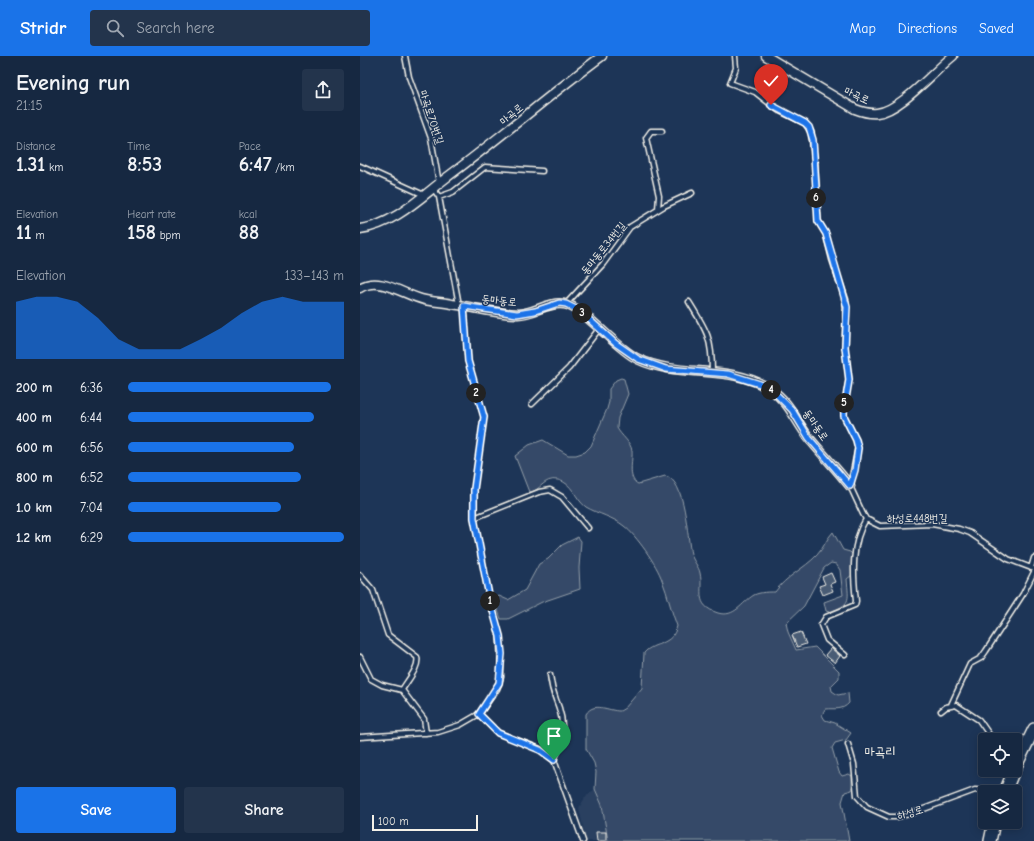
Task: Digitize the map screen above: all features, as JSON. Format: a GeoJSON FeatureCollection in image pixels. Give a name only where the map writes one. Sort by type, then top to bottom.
{"type":"FeatureCollection","features":[{"type":"Feature","properties":{"kind":"street","name":"마곡로"},"geometry":{"type":"LineString","coordinates":[[360,229],[380,224],[390,219],[424,195],[602,56]]}},
{"type":"Feature","properties":{"kind":"street","name":"마곡로"},"geometry":{"type":"LineString","coordinates":[[766,56],[855,109],[867,113],[877,113],[896,106],[953,56]]}},
{"type":"Feature","properties":{"kind":"street","name":"동마동로"},"geometry":{"type":"LineString","coordinates":[[360,288],[366,284],[379,284],[416,298],[517,314],[535,311],[559,303],[566,304],[580,311],[599,329],[638,359],[655,366],[676,370],[712,372],[745,379],[760,384],[776,394],[792,410],[809,438],[850,486]]}},
{"type":"Feature","properties":{"kind":"street"},"geometry":{"type":"LineString","coordinates":[[1022,752],[1034,729]]}},
{"type":"Feature","properties":{"kind":"street"},"geometry":{"type":"LineString","coordinates":[[990,841],[993,829]]}},
{"type":"Feature","properties":{"kind":"lane","name":"마곡로70번길"},"geometry":{"type":"LineString","coordinates":[[405,56],[409,77],[431,138],[436,186]]}},
{"type":"Feature","properties":{"kind":"lane"},"geometry":{"type":"LineString","coordinates":[[734,56],[736,68],[730,83],[755,92],[778,110],[805,123],[811,132],[815,163],[818,221],[826,234],[847,307],[845,347],[849,380],[844,416],[856,440],[858,448],[855,470],[850,486],[866,519],[858,535],[855,555],[855,605],[826,617],[821,625],[827,640],[845,655]]}},
{"type":"Feature","properties":{"kind":"lane"},"geometry":{"type":"LineString","coordinates":[[658,209],[659,196],[646,138],[650,130],[662,131]]}},
{"type":"Feature","properties":{"kind":"lane"},"geometry":{"type":"LineString","coordinates":[[360,166],[424,195]]}},
{"type":"Feature","properties":{"kind":"lane"},"geometry":{"type":"LineString","coordinates":[[440,197],[453,192],[485,167],[542,171]]}},
{"type":"Feature","properties":{"kind":"lane"},"geometry":{"type":"LineString","coordinates":[[360,737],[426,733],[448,730],[479,714],[494,693],[499,683],[502,654],[500,636],[489,596],[474,518],[474,489],[484,417],[468,361],[461,306],[440,197],[436,186]]}},
{"type":"Feature","properties":{"kind":"lane","name":"동마동로34번길"},"geometry":{"type":"LineString","coordinates":[[566,304],[603,264],[630,227],[658,209],[692,193]]}},
{"type":"Feature","properties":{"kind":"lane"},"geometry":{"type":"LineString","coordinates":[[689,302],[706,329],[710,345],[712,372]]}},
{"type":"Feature","properties":{"kind":"lane"},"geometry":{"type":"LineString","coordinates":[[532,404],[569,368],[599,329]]}},
{"type":"Feature","properties":{"kind":"lane"},"geometry":{"type":"LineString","coordinates":[[474,518],[539,492],[550,490],[562,497],[588,528]]}},
{"type":"Feature","properties":{"kind":"lane","name":"하성로448번길"},"geometry":{"type":"LineString","coordinates":[[866,519],[885,527],[926,524],[952,526],[970,533],[1008,559],[1033,570]]}},
{"type":"Feature","properties":{"kind":"lane"},"geometry":{"type":"LineString","coordinates":[[941,711],[951,705],[970,664],[981,658],[986,652],[1022,594],[1033,570],[1034,558]]}},
{"type":"Feature","properties":{"kind":"lane"},"geometry":{"type":"LineString","coordinates":[[360,575],[373,590],[388,635],[396,643],[417,657],[417,666],[402,690]]}},
{"type":"Feature","properties":{"kind":"lane"},"geometry":{"type":"LineString","coordinates":[[360,657],[371,679],[382,685],[402,690],[424,719],[426,733]]}},
{"type":"Feature","properties":{"kind":"lane"},"geometry":{"type":"LineString","coordinates":[[550,676],[551,690],[559,708],[562,724],[562,738],[554,760]]}},
{"type":"Feature","properties":{"kind":"lane"},"geometry":{"type":"LineString","coordinates":[[951,705],[956,705],[979,720],[988,733]]}},
{"type":"Feature","properties":{"kind":"lane"},"geometry":{"type":"LineString","coordinates":[[479,714],[498,733],[540,750],[554,760],[583,841]]}},
{"type":"Feature","properties":{"kind":"lane","name":"하성로"},"geometry":{"type":"LineString","coordinates":[[848,744],[854,764],[857,796],[867,807],[889,817],[896,818],[913,814],[975,790],[978,790]]}},
{"type":"Feature","properties":{"kind":"shaded area"},"geometry":{"type":"Polygon","coordinates":[[[621,378],[624,379],[628,394],[618,418],[617,428],[628,442],[632,451],[631,469],[633,478],[638,484],[665,476],[672,480],[677,487],[684,510],[691,554],[700,573],[702,602],[710,610],[724,614],[729,613],[734,611],[754,595],[775,592],[784,581],[817,555],[833,532],[843,550],[850,552],[853,555],[852,575],[847,579],[848,597],[845,604],[829,612],[826,611],[824,602],[843,595],[840,570],[836,564],[831,563],[824,568],[804,606],[786,623],[788,632],[796,650],[815,647],[839,671],[839,678],[831,686],[832,691],[838,695],[848,693],[849,703],[846,706],[838,709],[825,709],[822,715],[825,720],[835,723],[851,733],[846,740],[835,743],[832,748],[839,772],[842,776],[849,774],[852,776],[852,790],[845,792],[842,802],[849,841],[608,841],[602,805],[595,789],[596,772],[594,763],[586,749],[586,714],[589,710],[597,707],[615,711],[620,711],[625,708],[642,688],[644,653],[648,649],[667,641],[675,633],[677,626],[656,566],[629,530],[615,520],[586,507],[567,484],[558,480],[545,482],[536,490],[529,492],[515,456],[529,445],[543,440],[568,455],[576,455],[585,452],[591,446],[607,409],[609,402],[609,389],[616,380],[621,378]]]}},
{"type":"Feature","properties":{"kind":"shaded area"},"geometry":{"type":"Polygon","coordinates":[[[578,537],[581,541],[579,568],[580,589],[542,602],[508,619],[501,619],[494,599],[499,596],[508,600],[525,590],[539,564],[548,559],[562,545],[578,537]]]}},
{"type":"Feature","properties":{"kind":"shaded area"},"geometry":{"type":"Polygon","coordinates":[[[595,789],[602,805],[608,841],[586,841],[579,808],[586,796],[595,789]]]}},
{"type":"Feature","properties":{"kind":"building"},"geometry":{"type":"Polygon","coordinates":[[[831,573],[835,582],[830,584],[833,591],[823,595],[819,586],[825,584],[822,577],[831,573]]]}},
{"type":"Feature","properties":{"kind":"building"},"geometry":{"type":"Polygon","coordinates":[[[801,632],[806,644],[797,647],[792,635],[801,632]]]}},
{"type":"Feature","properties":{"kind":"building"},"geometry":{"type":"Polygon","coordinates":[[[831,648],[840,656],[835,663],[825,655],[831,648]]]}},
{"type":"Feature","properties":{"kind":"building"},"geometry":{"type":"Polygon","coordinates":[[[596,832],[606,832],[606,841],[597,841],[596,832]]]}},
{"type":"Feature","properties":{"kind":"district","name":"마곡리"},"geometry":{"type":"Point","coordinates":[880,751]}},
{"type":"Feature","properties":{"kind":"route"},"geometry":{"type":"LineString","coordinates":[[554,760],[550,755],[540,750],[498,733],[479,714],[497,689],[501,677],[502,654],[500,636],[489,596],[476,535],[474,518],[474,489],[484,417],[468,361],[465,338],[464,306],[480,310],[517,314],[535,311],[559,303],[566,304],[573,306],[580,311],[615,343],[638,359],[666,369],[708,371],[728,374],[769,388],[792,410],[809,438],[827,457],[850,486],[855,470],[858,448],[856,440],[844,416],[844,402],[849,380],[845,347],[847,307],[843,290],[829,252],[826,234],[818,221],[813,140],[809,127],[805,123],[771,105]]}}]}
